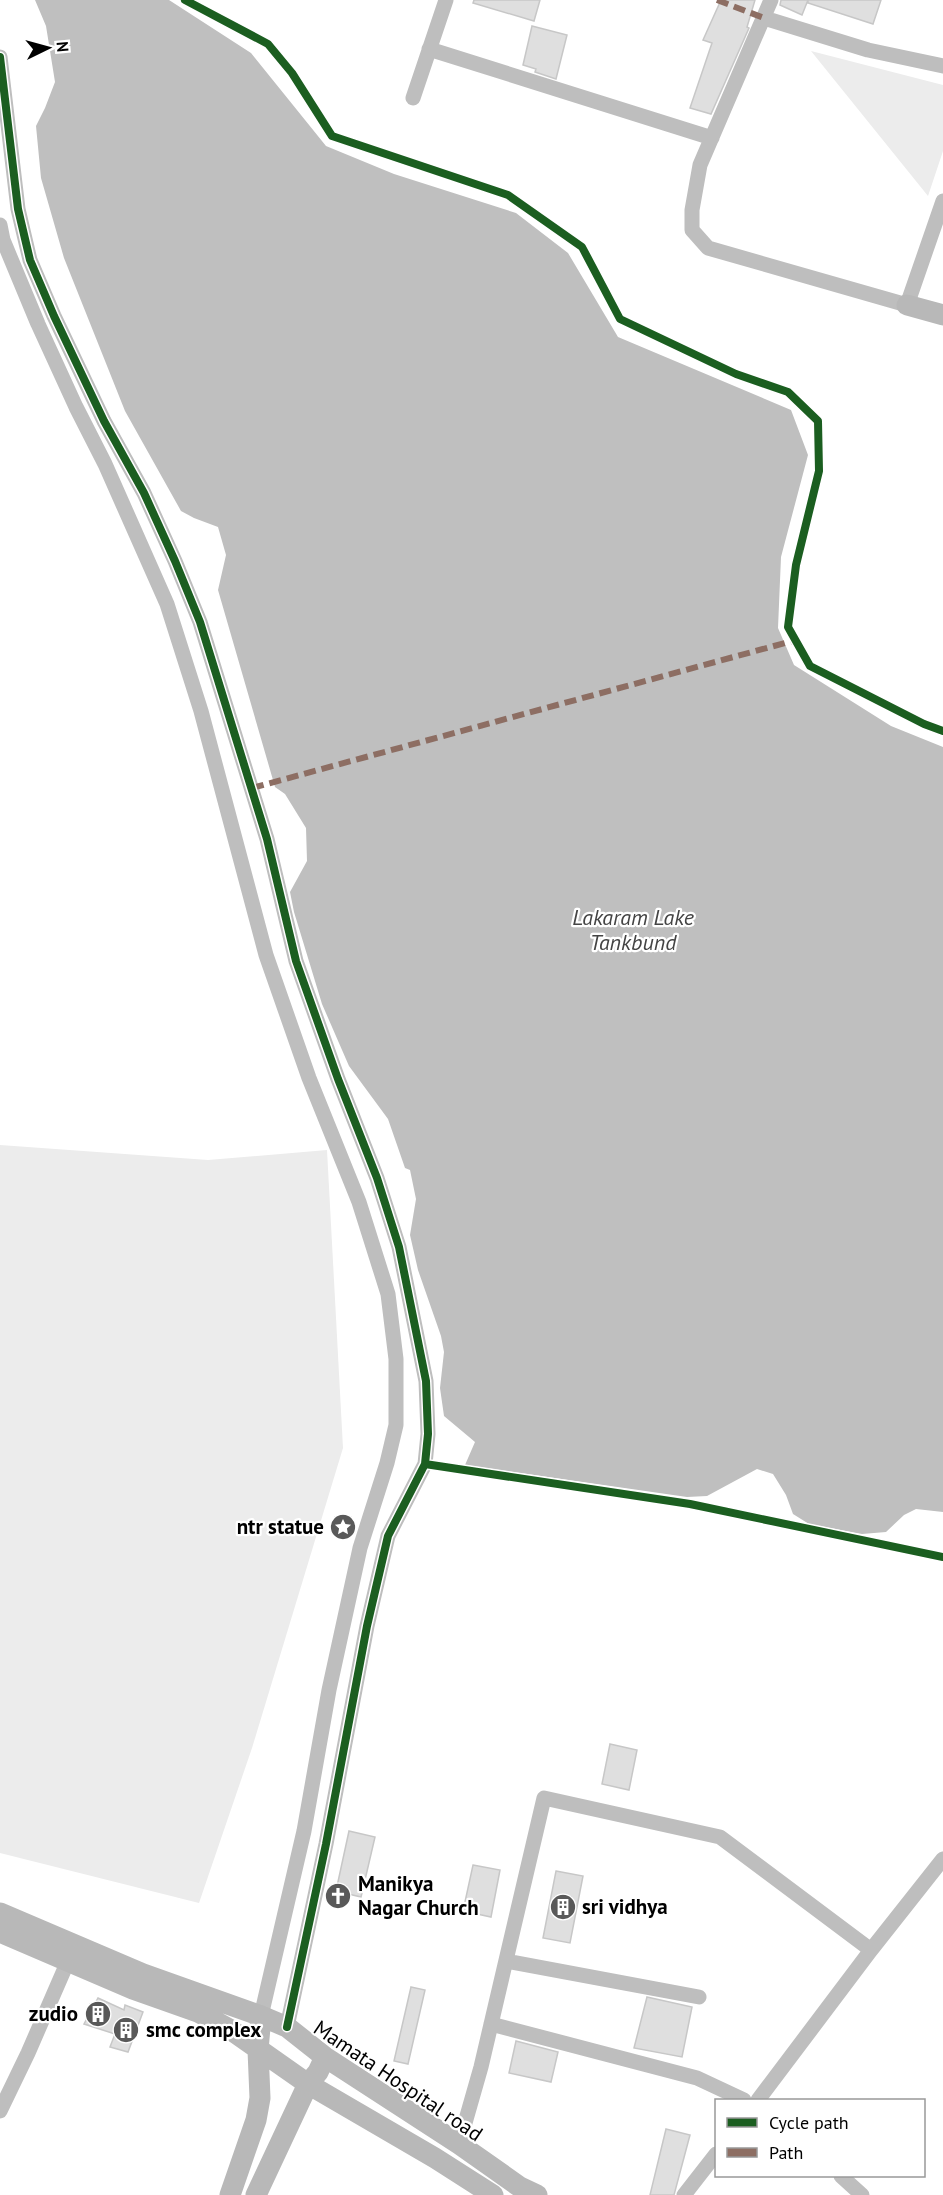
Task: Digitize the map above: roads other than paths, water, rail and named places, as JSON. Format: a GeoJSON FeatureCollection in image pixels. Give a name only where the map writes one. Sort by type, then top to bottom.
{"type":"FeatureCollection","features":[{"type":"Feature","properties":{"kind":"street"},"geometry":{"type":"LineString","coordinates":[[413,98],[446,0]]}},
{"type":"Feature","properties":{"kind":"street"},"geometry":{"type":"LineString","coordinates":[[771,0],[700,165],[692,210],[692,230],[708,248],[943,315]]}},
{"type":"Feature","properties":{"kind":"street"},"geometry":{"type":"LineString","coordinates":[[764,18],[868,50],[943,66]]}},
{"type":"Feature","properties":{"kind":"street"},"geometry":{"type":"LineString","coordinates":[[429,49],[711,138]]}},
{"type":"Feature","properties":{"kind":"street"},"geometry":{"type":"LineString","coordinates":[[0,57],[18,209],[30,260],[104,421],[144,493],[176,561],[200,622],[267,839],[296,961],[338,1079],[377,1178],[399,1247],[426,1381],[428,1434],[425,1464],[388,1536],[367,1626],[326,1844],[287,2027]]}},
{"type":"Feature","properties":{"kind":"street"},"geometry":{"type":"LineString","coordinates":[[907,305],[943,201]]}},
{"type":"Feature","properties":{"kind":"street"},"geometry":{"type":"LineString","coordinates":[[0,225],[3,240],[38,324],[75,407],[105,464],[167,604],[201,711],[266,955],[309,1078],[359,1202],[388,1293],[396,1359],[396,1425],[387,1463],[360,1548],[329,1690],[304,1831],[261,2016],[258,2050],[260,2098],[258,2109],[230,2195]]}},
{"type":"Feature","properties":{"kind":"street"},"geometry":{"type":"LineString","coordinates":[[367,1528],[388,1536]]}},
{"type":"Feature","properties":{"kind":"street"},"geometry":{"type":"LineString","coordinates":[[459,2144],[491,2024],[544,1798],[720,1837],[871,1950]]}},
{"type":"Feature","properties":{"kind":"street"},"geometry":{"type":"LineString","coordinates":[[759,2099],[943,1859]]}},
{"type":"Feature","properties":{"kind":"street","name":"Mamata Hospital road"},"geometry":{"type":"LineString","coordinates":[[0,1913],[143,1974],[287,2027],[325,2057],[459,2144],[520,2187],[537,2195]]}},
{"type":"Feature","properties":{"kind":"street","name":"Mamata Hospital road"},"geometry":{"type":"LineString","coordinates":[[0,1932],[133,1989],[198,2012],[231,2030],[308,2084],[435,2158],[493,2195]]}},
{"type":"Feature","properties":{"kind":"street"},"geometry":{"type":"LineString","coordinates":[[0,2111],[68,1961]]}},
{"type":"Feature","properties":{"kind":"street"},"geometry":{"type":"LineString","coordinates":[[506,1961],[699,1997]]}},
{"type":"Feature","properties":{"kind":"street"},"geometry":{"type":"LineString","coordinates":[[491,2024],[698,2078],[742,2099]]}},
{"type":"Feature","properties":{"kind":"street"},"geometry":{"type":"LineString","coordinates":[[256,2195],[308,2084],[318,2072],[325,2057]]}},
{"type":"Feature","properties":{"kind":"street"},"geometry":{"type":"LineString","coordinates":[[684,2195],[715,2156]]}},
{"type":"Feature","properties":{"kind":"street"},"geometry":{"type":"LineString","coordinates":[[844,2177],[862,2195]]}},
{"type":"Feature","properties":{"kind":"water","name":"Lakaram Lake Tankbund"},"geometry":{"type":"Polygon","coordinates":[[[35,0],[169,0],[251,53],[326,146],[394,174],[516,213],[568,253],[618,337],[791,410],[808,455],[781,557],[778,628],[794,665],[891,726],[943,747],[943,1512],[916,1509],[904,1515],[886,1532],[862,1534],[809,1524],[793,1514],[786,1495],[773,1474],[757,1469],[707,1496],[687,1497],[465,1465],[475,1442],[444,1416],[440,1388],[444,1352],[441,1336],[418,1270],[410,1235],[416,1199],[410,1170],[405,1168],[388,1119],[349,1066],[322,1004],[294,912],[290,892],[307,861],[306,828],[285,794],[275,787],[218,590],[226,555],[218,527],[181,511],[125,411],[64,258],[41,178],[36,126],[55,82],[46,26],[35,0]]]}},
{"type":"Feature","properties":{"kind":"place","name":"ntr statue"},"geometry":{"type":"Point","coordinates":[343,1527]}},
{"type":"Feature","properties":{"kind":"place","name":"Manikya Nagar Church"},"geometry":{"type":"Point","coordinates":[338,1896]}},
{"type":"Feature","properties":{"kind":"place","name":"sri vidhya"},"geometry":{"type":"Point","coordinates":[563,1907]}},
{"type":"Feature","properties":{"kind":"place","name":"zudio"},"geometry":{"type":"Point","coordinates":[98,2014]}},
{"type":"Feature","properties":{"kind":"place","name":"smc complex"},"geometry":{"type":"Point","coordinates":[126,2030]}}]}
